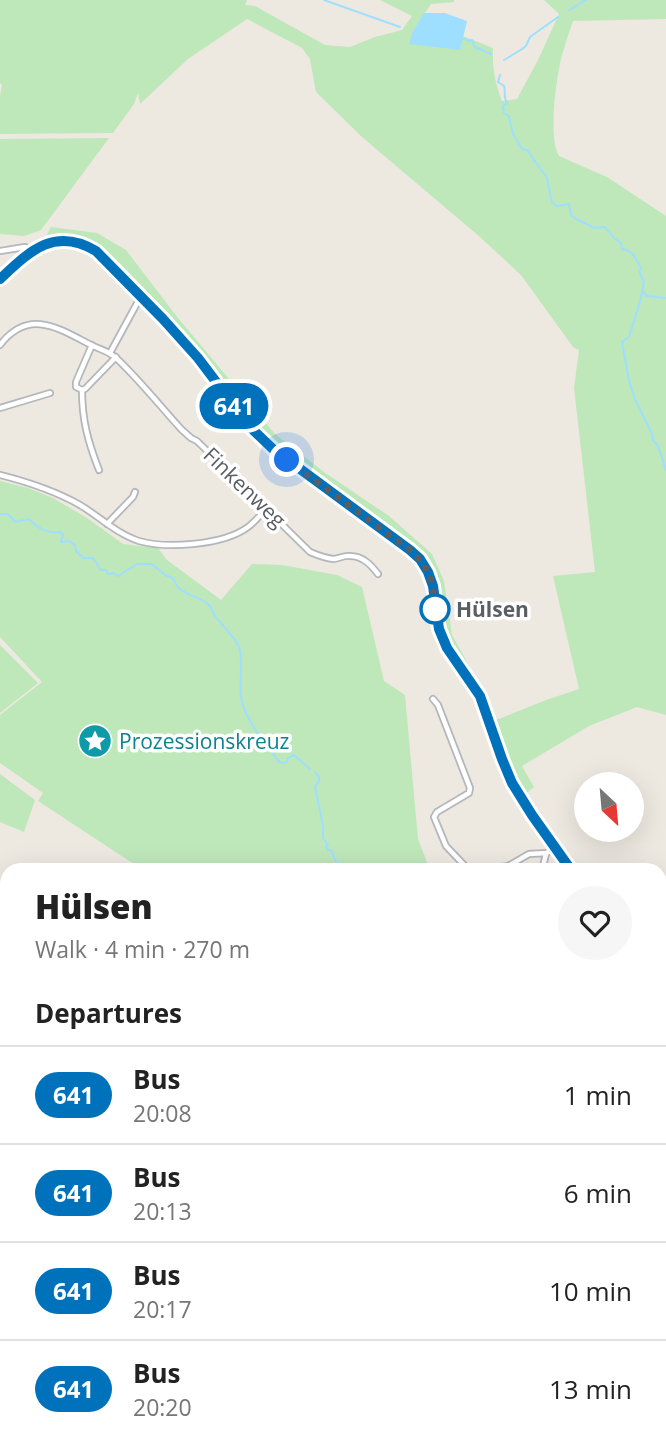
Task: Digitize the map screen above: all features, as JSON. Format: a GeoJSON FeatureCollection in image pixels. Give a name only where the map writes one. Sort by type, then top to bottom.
{"type":"FeatureCollection","features":[{"type":"Feature","properties":{"kind":"main road"},"geometry":{"type":"LineString","coordinates":[[0,279],[34,249],[51,243],[68,242],[96,251],[198,358],[261,439],[420,559],[431,580],[439,629],[447,648],[480,696],[512,783],[566,863]]}},
{"type":"Feature","properties":{"kind":"street"},"geometry":{"type":"LineString","coordinates":[[0,251],[25,247]]}},
{"type":"Feature","properties":{"kind":"street"},"geometry":{"type":"LineString","coordinates":[[110,353],[141,296]]}},
{"type":"Feature","properties":{"kind":"street","name":"Finkenweg"},"geometry":{"type":"LineString","coordinates":[[0,345],[8,335],[17,330],[43,324],[62,329],[110,353],[181,429],[197,440],[310,552],[334,559],[348,555],[360,557],[370,564],[378,575]]}},
{"type":"Feature","properties":{"kind":"street"},"geometry":{"type":"LineString","coordinates":[[82,390],[76,387],[75,382],[93,345]]}},
{"type":"Feature","properties":{"kind":"street"},"geometry":{"type":"LineString","coordinates":[[82,390],[116,357]]}},
{"type":"Feature","properties":{"kind":"street"},"geometry":{"type":"LineString","coordinates":[[82,390],[88,441],[99,470]]}},
{"type":"Feature","properties":{"kind":"street"},"geometry":{"type":"LineString","coordinates":[[0,408],[50,393]]}},
{"type":"Feature","properties":{"kind":"street"},"geometry":{"type":"LineString","coordinates":[[0,475],[37,485],[79,505],[122,533],[139,541],[154,543],[194,545],[230,536],[249,527],[267,508]]}},
{"type":"Feature","properties":{"kind":"street"},"geometry":{"type":"LineString","coordinates":[[107,524],[135,492]]}},
{"type":"Feature","properties":{"kind":"street"},"geometry":{"type":"LineString","coordinates":[[433,699],[438,705],[470,788],[469,793],[437,812],[434,817],[446,846],[462,863]]}},
{"type":"Feature","properties":{"kind":"street"},"geometry":{"type":"LineString","coordinates":[[544,863],[553,846]]}},
{"type":"Feature","properties":{"kind":"street"},"geometry":{"type":"LineString","coordinates":[[513,863],[529,854],[547,853]]}},
{"type":"Feature","properties":{"kind":"green space"},"geometry":{"type":"Polygon","coordinates":[[[0,0],[247,0],[245,5],[255,6],[325,45],[350,47],[402,30],[412,16],[380,0],[454,0],[431,4],[413,31],[459,50],[463,36],[493,48],[494,75],[502,101],[517,99],[559,14],[544,0],[666,0],[666,19],[573,21],[559,69],[554,138],[559,156],[607,177],[666,216],[666,715],[637,707],[589,726],[522,766],[534,787],[525,794],[509,765],[493,718],[499,719],[579,689],[553,576],[595,572],[574,388],[579,350],[573,347],[521,275],[362,137],[316,92],[310,59],[302,48],[247,19],[188,59],[140,104],[138,93],[134,104],[113,133],[0,134],[0,0]]]}},
{"type":"Feature","properties":{"kind":"green space"},"geometry":{"type":"Polygon","coordinates":[[[109,138],[41,230],[24,236],[0,234],[0,139],[109,138]]]}},
{"type":"Feature","properties":{"kind":"green space"},"geometry":{"type":"Polygon","coordinates":[[[51,227],[97,233],[126,250],[178,318],[275,434],[324,472],[389,516],[432,554],[444,581],[452,635],[471,669],[464,668],[446,637],[433,574],[426,562],[268,440],[243,413],[142,286],[105,249],[60,233],[47,235],[51,227]]]}},
{"type":"Feature","properties":{"kind":"green space"},"geometry":{"type":"Polygon","coordinates":[[[0,481],[53,498],[123,544],[158,548],[167,560],[221,600],[252,564],[282,565],[337,575],[362,587],[384,681],[405,695],[418,839],[427,863],[132,863],[38,801],[43,793],[0,763],[0,715],[42,682],[0,637],[0,481]]]}},
{"type":"Feature","properties":{"kind":"green space"},"geometry":{"type":"Polygon","coordinates":[[[0,645],[38,683],[0,713],[0,645]]]}},
{"type":"Feature","properties":{"kind":"green space"},"geometry":{"type":"Polygon","coordinates":[[[0,774],[35,800],[24,832],[0,822],[0,774]]]}},
{"type":"Feature","properties":{"kind":"water"},"geometry":{"type":"Polygon","coordinates":[[[424,13],[445,13],[467,21],[460,50],[409,44],[424,13]]]}},
{"type":"Feature","properties":{"kind":"waterway"},"geometry":{"type":"LineString","coordinates":[[324,0],[400,27]]}},
{"type":"Feature","properties":{"kind":"waterway"},"geometry":{"type":"LineString","coordinates":[[569,10],[586,0]]}},
{"type":"Feature","properties":{"kind":"waterway"},"geometry":{"type":"LineString","coordinates":[[504,60],[526,46],[530,37],[558,17]]}},
{"type":"Feature","properties":{"kind":"waterway"},"geometry":{"type":"LineString","coordinates":[[462,38],[472,40],[475,47],[491,54]]}},
{"type":"Feature","properties":{"kind":"waterway"},"geometry":{"type":"LineString","coordinates":[[500,75],[498,82],[504,86],[507,103],[503,106],[504,113],[509,116],[513,134],[522,149],[527,150],[547,178],[552,203],[557,206],[569,204],[571,215],[576,219],[593,228],[605,227],[621,243],[622,249],[632,254],[641,268],[639,271],[644,282],[640,302],[629,337],[622,342],[635,399],[658,446],[666,470]]}},
{"type":"Feature","properties":{"kind":"waterway"},"geometry":{"type":"LineString","coordinates":[[642,290],[647,296],[666,298]]}},
{"type":"Feature","properties":{"kind":"waterway"},"geometry":{"type":"LineString","coordinates":[[0,514],[8,514],[15,522],[29,519],[43,530],[60,532],[63,535],[61,542],[69,541],[75,545],[76,551],[83,558],[93,558],[101,570],[106,570],[108,574],[118,576],[137,564],[152,564],[173,578],[180,589],[210,606],[240,649],[241,697],[251,723],[279,762],[287,762],[288,758],[294,755],[310,769]]}},
{"type":"Feature","properties":{"kind":"waterway"},"geometry":{"type":"LineString","coordinates":[[315,772],[319,777],[315,786],[323,838],[337,863]]}},
{"type":"Feature","properties":{"kind":"bus line","name":"641"},"geometry":{"type":"LineString","coordinates":[[0,279],[34,249],[44,244],[68,242],[96,251],[198,358],[261,439],[420,559],[431,580],[437,621],[447,648],[480,696],[512,783],[566,863]]}},
{"type":"Feature","properties":{"kind":"place","name":"Hülsen"},"geometry":{"type":"Point","coordinates":[435,609]}},
{"type":"Feature","properties":{"kind":"place","name":"Prozessionskreuz"},"geometry":{"type":"Point","coordinates":[95,741]}},
{"type":"Feature","properties":{"kind":"route"},"geometry":{"type":"LineString","coordinates":[[287,460],[420,559],[431,580],[435,609]]}}]}
